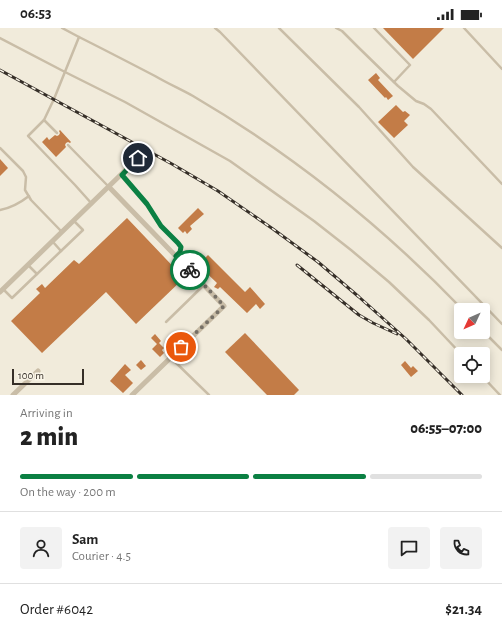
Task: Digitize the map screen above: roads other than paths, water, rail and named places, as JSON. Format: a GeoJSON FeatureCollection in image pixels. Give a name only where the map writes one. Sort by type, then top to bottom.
{"type":"FeatureCollection","features":[{"type":"Feature","properties":{"kind":"street"},"geometry":{"type":"LineString","coordinates":[[2,290],[138,158]]}},
{"type":"Feature","properties":{"kind":"street"},"geometry":{"type":"LineString","coordinates":[[109,187],[224,306],[132,395]]}},
{"type":"Feature","properties":{"kind":"street"},"geometry":{"type":"LineString","coordinates":[[13,395],[38,371]]}},
{"type":"Feature","properties":{"kind":"lane"},"geometry":{"type":"LineString","coordinates":[[62,28],[192,96],[249,131],[314,177],[387,237],[456,303]]}},
{"type":"Feature","properties":{"kind":"lane"},"geometry":{"type":"LineString","coordinates":[[215,28],[502,324]]}},
{"type":"Feature","properties":{"kind":"lane"},"geometry":{"type":"LineString","coordinates":[[279,28],[359,108],[413,167],[502,248]]}},
{"type":"Feature","properties":{"kind":"lane"},"geometry":{"type":"LineString","coordinates":[[336,28],[342,31],[394,82],[416,101],[431,109],[502,184]]}},
{"type":"Feature","properties":{"kind":"lane"},"geometry":{"type":"LineString","coordinates":[[374,28],[410,65],[394,82]]}},
{"type":"Feature","properties":{"kind":"lane"},"geometry":{"type":"LineString","coordinates":[[464,28],[502,69]]}},
{"type":"Feature","properties":{"kind":"lane"},"geometry":{"type":"LineString","coordinates":[[80,37],[44,120],[28,136],[92,204]]}},
{"type":"Feature","properties":{"kind":"lane"},"geometry":{"type":"LineString","coordinates":[[0,38],[125,102],[230,161],[314,221],[389,282],[455,347]]}},
{"type":"Feature","properties":{"kind":"lane"},"geometry":{"type":"LineString","coordinates":[[44,120],[56,133]]}},
{"type":"Feature","properties":{"kind":"lane"},"geometry":{"type":"LineString","coordinates":[[68,145],[109,187]]}},
{"type":"Feature","properties":{"kind":"lane"},"geometry":{"type":"LineString","coordinates":[[0,148],[23,171],[26,176],[24,190],[31,200],[62,232]]}},
{"type":"Feature","properties":{"kind":"lane"},"geometry":{"type":"LineString","coordinates":[[122,175],[147,204],[161,226],[181,247],[180,252],[176,256]]}},
{"type":"Feature","properties":{"kind":"lane"},"geometry":{"type":"LineString","coordinates":[[0,210],[8,208],[29,196]]}},
{"type":"Feature","properties":{"kind":"lane"},"geometry":{"type":"LineString","coordinates":[[2,290],[12,298],[83,230],[74,221]]}},
{"type":"Feature","properties":{"kind":"lane"},"geometry":{"type":"LineString","coordinates":[[52,242],[61,251]]}},
{"type":"Feature","properties":{"kind":"lane"},"geometry":{"type":"LineString","coordinates":[[28,265],[37,274]]}},
{"type":"Feature","properties":{"kind":"lane"},"geometry":{"type":"LineString","coordinates":[[166,322],[204,285]]}},
{"type":"Feature","properties":{"kind":"lane"},"geometry":{"type":"LineString","coordinates":[[490,338],[502,350]]}},
{"type":"Feature","properties":{"kind":"lane"},"geometry":{"type":"LineString","coordinates":[[170,358],[209,395]]}},
{"type":"Feature","properties":{"kind":"lane"},"geometry":{"type":"LineString","coordinates":[[489,383],[500,395]]}},
{"type":"Feature","properties":{"kind":"railway"},"geometry":{"type":"LineString","coordinates":[[0,70],[172,164],[218,191],[273,229],[318,262],[359,297],[406,339],[462,395]]}},
{"type":"Feature","properties":{"kind":"railway"},"geometry":{"type":"LineString","coordinates":[[297,265],[359,315],[397,334]]}}]}
